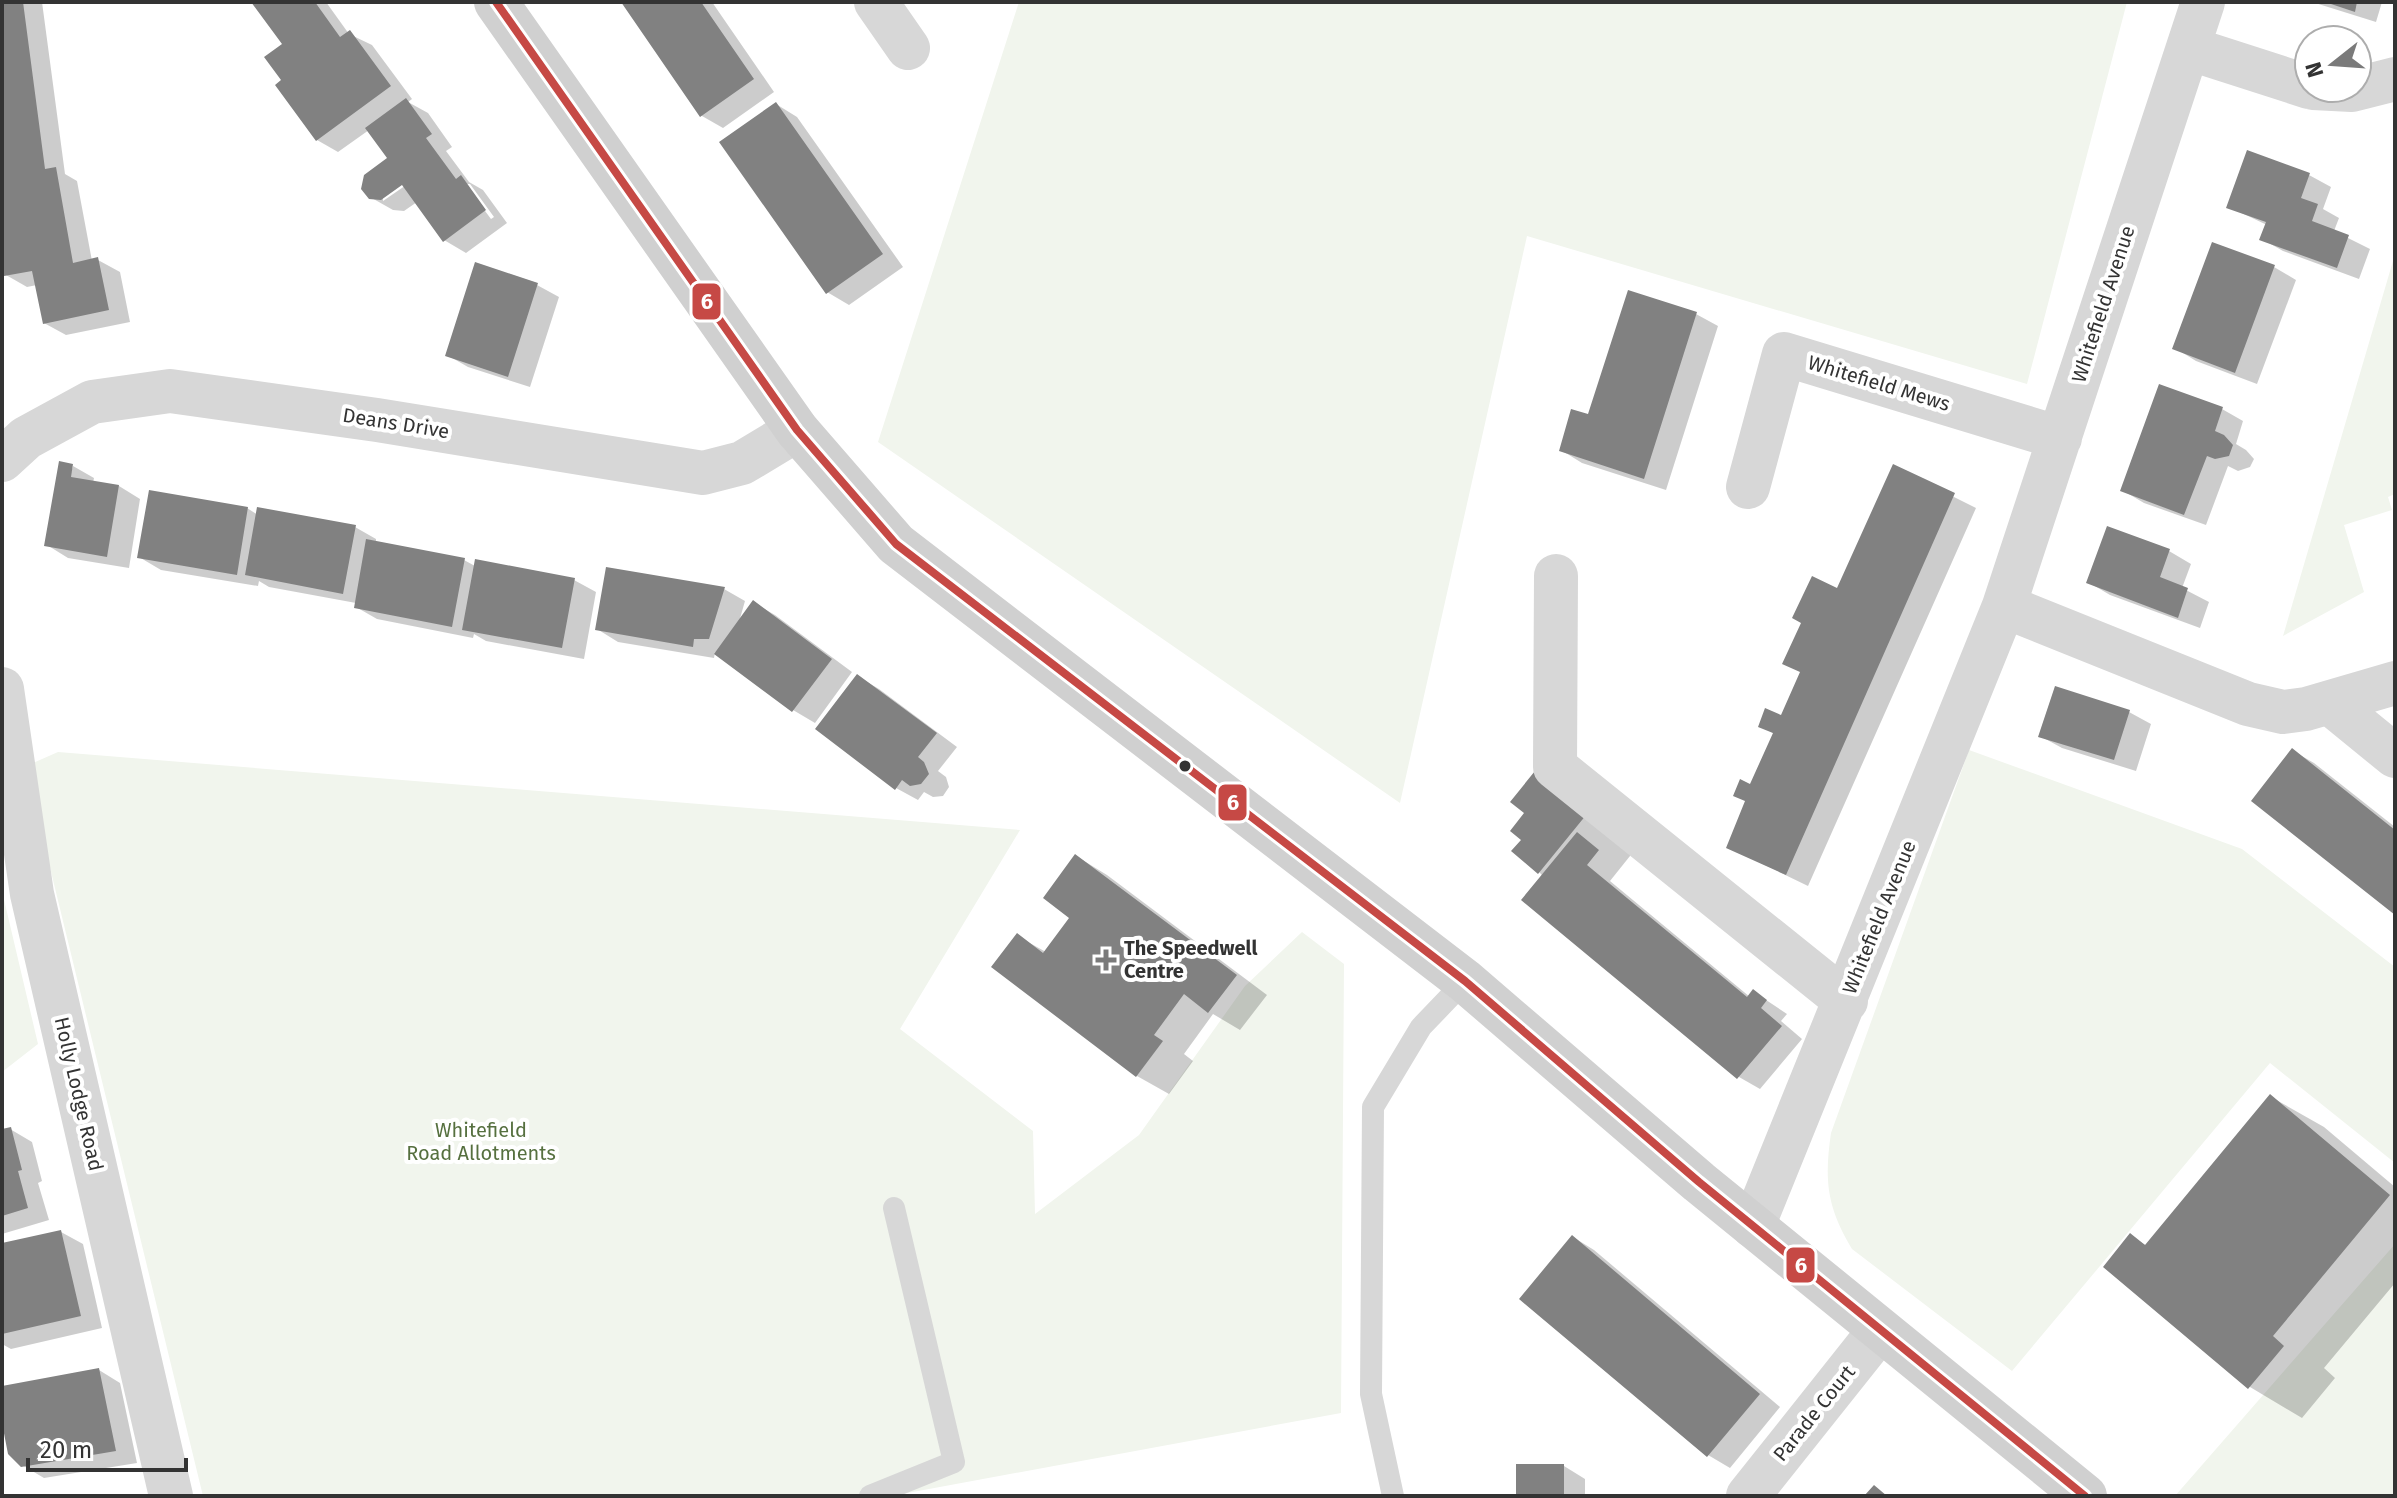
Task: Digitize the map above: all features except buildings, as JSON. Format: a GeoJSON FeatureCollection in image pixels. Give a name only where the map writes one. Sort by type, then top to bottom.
{"type":"FeatureCollection","features":[{"type":"Feature","properties":{"kind":"main road"},"geometry":{"type":"LineString","coordinates":[[496,2],[797,430],[896,544],[1465,981],[1753,1226],[2085,1496]]}},
{"type":"Feature","properties":{"kind":"street"},"geometry":{"type":"LineString","coordinates":[[876,2],[908,48]]}},
{"type":"Feature","properties":{"kind":"street","name":"Whitefield Avenue"},"geometry":{"type":"LineString","coordinates":[[1753,1226],[2004,606],[2203,2]]}},
{"type":"Feature","properties":{"kind":"street"},"geometry":{"type":"LineString","coordinates":[[2188,48],[2293,81]]}},
{"type":"Feature","properties":{"kind":"street"},"geometry":{"type":"LineString","coordinates":[[2373,85],[2395,79]]}},
{"type":"Feature","properties":{"kind":"street","name":"Whitefield Mews"},"geometry":{"type":"LineString","coordinates":[[1748,487],[1784,354],[2060,438]]}},
{"type":"Feature","properties":{"kind":"street","name":"Deans Drive"},"geometry":{"type":"LineString","coordinates":[[2,460],[26,438],[92,402],[170,391],[377,420],[703,473],[742,463],[797,430]]}},
{"type":"Feature","properties":{"kind":"street"},"geometry":{"type":"LineString","coordinates":[[1556,576],[1555,767],[1846,1001]]}},
{"type":"Feature","properties":{"kind":"street"},"geometry":{"type":"LineString","coordinates":[[2004,606],[2248,704],[2283,712],[2330,703],[2395,683]]}},
{"type":"Feature","properties":{"kind":"street","name":"Holly Lodge Road"},"geometry":{"type":"LineString","coordinates":[[2,689],[32,894],[171,1496]]}},
{"type":"Feature","properties":{"kind":"street"},"geometry":{"type":"LineString","coordinates":[[2330,703],[2395,756]]}},
{"type":"Feature","properties":{"kind":"street","name":"Parade Court"},"geometry":{"type":"LineString","coordinates":[[1748,1496],[1880,1330]]}},
{"type":"Feature","properties":{"kind":"lane"},"geometry":{"type":"LineString","coordinates":[[1393,1496],[1371,1394],[1373,1107],[1421,1027],[1465,981]]}},
{"type":"Feature","properties":{"kind":"lane"},"geometry":{"type":"LineString","coordinates":[[870,1496],[954,1462],[894,1208]]}},
{"type":"Feature","properties":{"kind":"green space"},"geometry":{"type":"Polygon","coordinates":[[[1019,2],[2127,2],[2027,384],[1527,236],[1400,803],[878,442],[1019,2]]]}},
{"type":"Feature","properties":{"kind":"green space"},"geometry":{"type":"Polygon","coordinates":[[[2395,254],[2395,494],[2388,497],[2392,510],[2344,525],[2364,592],[2283,636],[2395,254]]]}},
{"type":"Feature","properties":{"kind":"green space"},"geometry":{"type":"Polygon","coordinates":[[[1969,750],[2242,849],[2395,967],[2395,1163],[2270,1063],[2012,1371],[1852,1249],[1837,1220],[1828,1180],[1831,1133],[1969,750]]]}},
{"type":"Feature","properties":{"kind":"green space","name":"Whitefield Road Allotments"},"geometry":{"type":"Polygon","coordinates":[[[58,752],[1020,830],[900,1029],[1033,1131],[1035,1214],[1139,1135],[1245,986],[1302,932],[1344,964],[1341,1413],[901,1496],[203,1496],[35,806],[33,763],[58,752]]]}},
{"type":"Feature","properties":{"kind":"green space"},"geometry":{"type":"Polygon","coordinates":[[[2,891],[38,1044],[2,1072],[2,891]]]}},
{"type":"Feature","properties":{"kind":"green space"},"geometry":{"type":"Polygon","coordinates":[[[2395,1244],[2395,1496],[2175,1496],[2395,1244]]]}},
{"type":"Feature","properties":{"kind":"transit line","name":"6"},"geometry":{"type":"LineString","coordinates":[[496,2],[797,430],[896,544],[1465,981],[1699,1182],[2085,1496]]}},
{"type":"Feature","properties":{"kind":"place","name":"The Speedwell Centre"},"geometry":{"type":"Point","coordinates":[1106,960]}}]}
